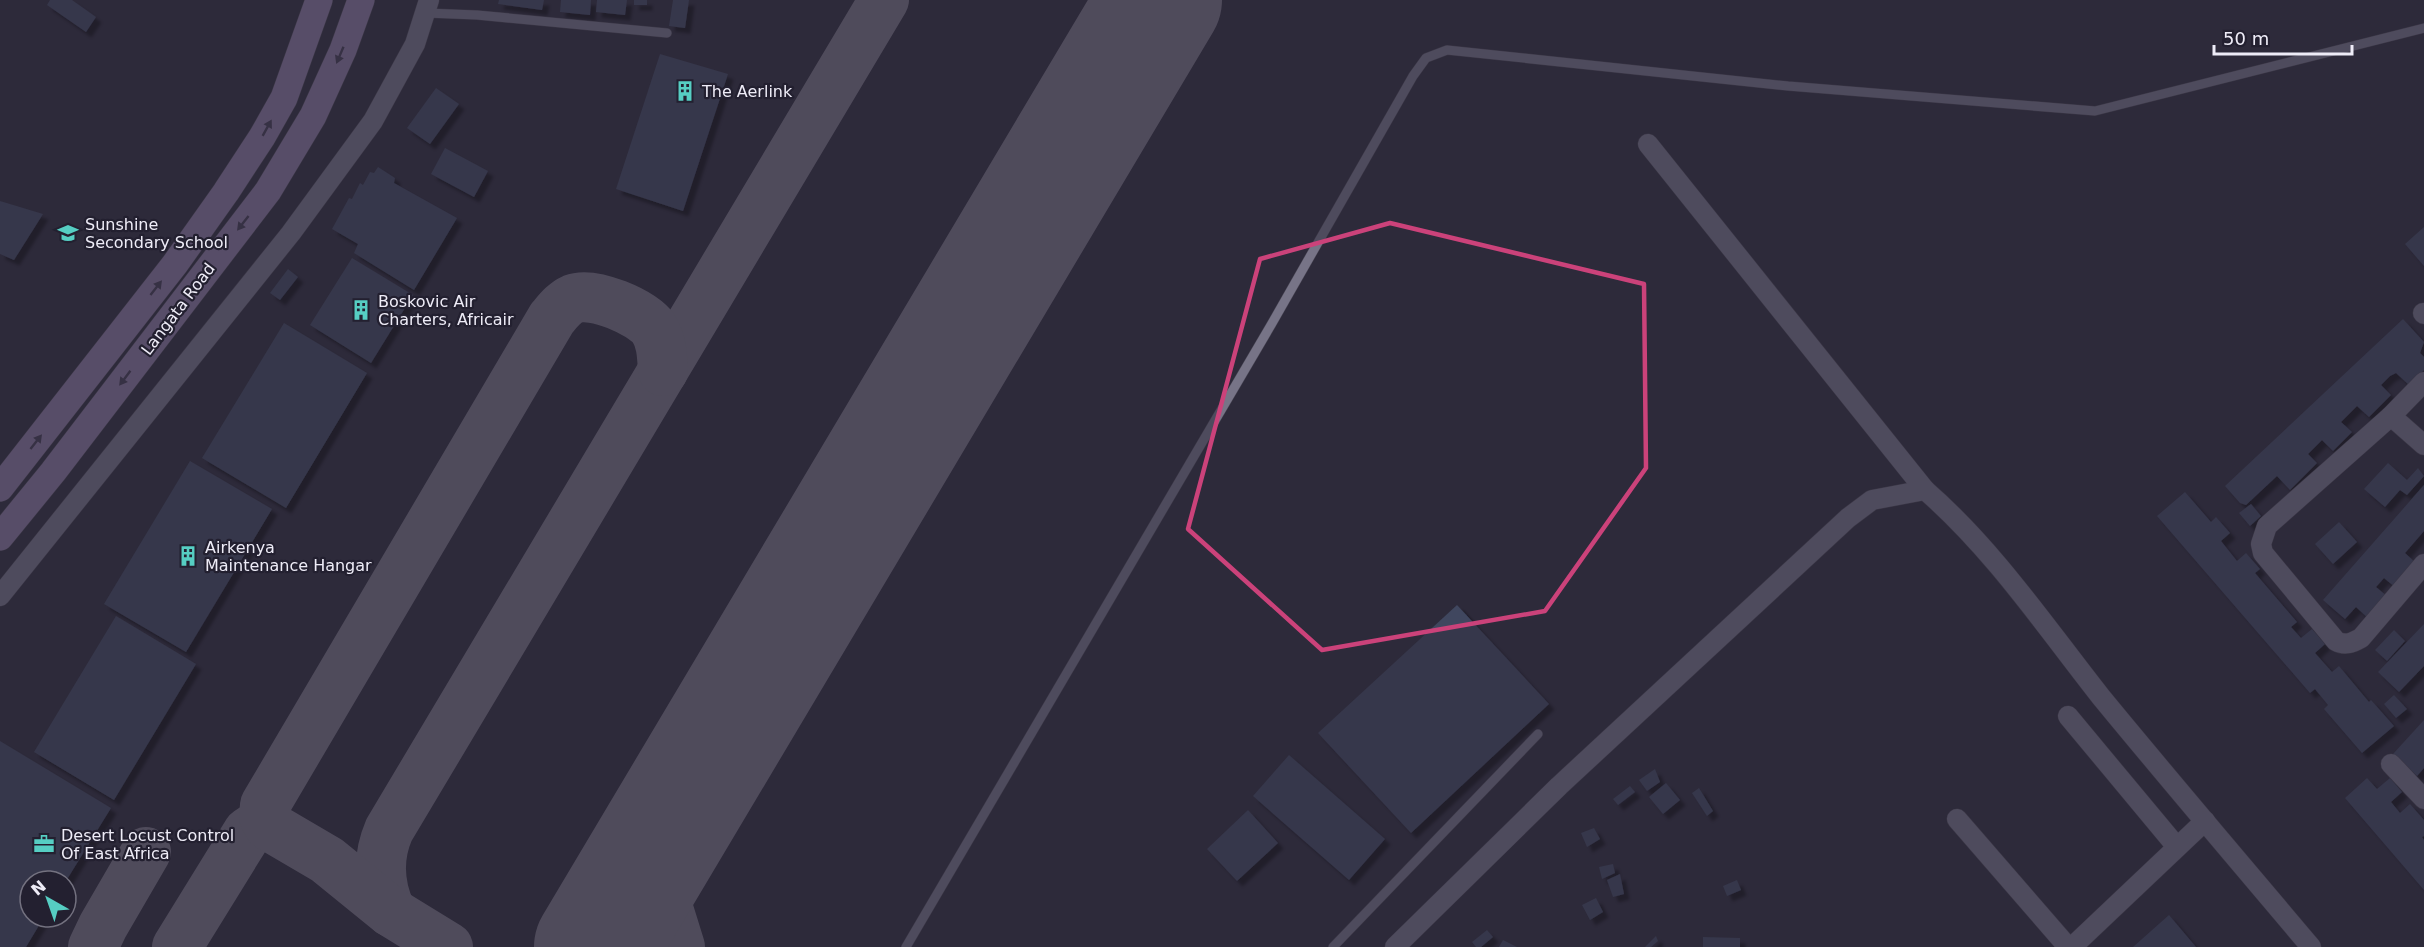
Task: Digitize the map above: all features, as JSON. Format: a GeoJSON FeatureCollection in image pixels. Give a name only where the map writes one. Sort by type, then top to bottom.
{"type":"FeatureCollection","features":[{"type":"Feature","properties":{"kind":"main road","name":"Langata Road"},"geometry":{"type":"LineString","coordinates":[[0,488],[175,264],[262,137],[284,98],[319,0]]}},
{"type":"Feature","properties":{"kind":"main road","name":"Langata Road"},"geometry":{"type":"LineString","coordinates":[[0,537],[268,191],[313,116],[343,50],[361,0]]}},
{"type":"Feature","properties":{"kind":"street"},"geometry":{"type":"LineString","coordinates":[[0,596],[291,233],[373,121],[415,44],[428,6]]}},
{"type":"Feature","properties":{"kind":"street"},"geometry":{"type":"LineString","coordinates":[[1648,144],[1925,490],[1960,522],[1989,555],[2103,698],[2311,947]]}},
{"type":"Feature","properties":{"kind":"street"},"geometry":{"type":"LineString","coordinates":[[2424,382],[2391,416],[2267,526],[2261,544],[2264,553],[2336,641],[2341,644],[2361,638],[2424,564]]}},
{"type":"Feature","properties":{"kind":"street"},"geometry":{"type":"LineString","coordinates":[[2391,416],[2424,445]]}},
{"type":"Feature","properties":{"kind":"street"},"geometry":{"type":"LineString","coordinates":[[1395,947],[1559,786],[1848,518],[1872,500],[1925,490]]}},
{"type":"Feature","properties":{"kind":"street"},"geometry":{"type":"LineString","coordinates":[[2068,716],[2177,847]]}},
{"type":"Feature","properties":{"kind":"street"},"geometry":{"type":"LineString","coordinates":[[2391,764],[2424,799]]}},
{"type":"Feature","properties":{"kind":"street"},"geometry":{"type":"LineString","coordinates":[[1957,819],[2070,947],[2205,821]]}},
{"type":"Feature","properties":{"kind":"lane"},"geometry":{"type":"LineString","coordinates":[[428,6],[477,15],[667,33]]}},
{"type":"Feature","properties":{"kind":"lane"},"geometry":{"type":"LineString","coordinates":[[906,947],[1265,335],[1413,76],[1426,58],[1446,50],[1776,85],[2095,111],[2424,28]]}},
{"type":"Feature","properties":{"kind":"lane"},"geometry":{"type":"LineString","coordinates":[[1333,947],[1538,734]]}},
{"type":"Feature","properties":{"kind":"highlighted area"},"geometry":{"type":"Polygon","coordinates":[[[1390,223],[1644,284],[1646,468],[1545,611],[1322,650],[1188,529],[1260,259],[1390,223]]]}},
{"type":"Feature","properties":{"kind":"building"},"geometry":{"type":"Polygon","coordinates":[[[50,0],[72,0],[96,17],[86,32],[47,5],[50,0]]]}},
{"type":"Feature","properties":{"kind":"building"},"geometry":{"type":"Polygon","coordinates":[[[499,0],[544,0],[542,10],[498,4],[499,0]]]}},
{"type":"Feature","properties":{"kind":"building"},"geometry":{"type":"Polygon","coordinates":[[[561,0],[591,0],[590,15],[560,12],[561,0]]]}},
{"type":"Feature","properties":{"kind":"building"},"geometry":{"type":"Polygon","coordinates":[[[597,0],[627,0],[625,15],[596,12],[597,0]]]}},
{"type":"Feature","properties":{"kind":"building"},"geometry":{"type":"Polygon","coordinates":[[[634,0],[647,0],[647,5],[634,5],[634,0]]]}},
{"type":"Feature","properties":{"kind":"building"},"geometry":{"type":"Polygon","coordinates":[[[673,0],[689,0],[685,28],[669,26],[673,0]]]}},
{"type":"Feature","properties":{"kind":"building"},"geometry":{"type":"Polygon","coordinates":[[[660,54],[728,74],[683,211],[616,189],[660,54]]]}},
{"type":"Feature","properties":{"kind":"building"},"geometry":{"type":"Polygon","coordinates":[[[436,88],[459,104],[430,144],[407,128],[436,88]]]}},
{"type":"Feature","properties":{"kind":"building"},"geometry":{"type":"Polygon","coordinates":[[[445,148],[488,171],[474,197],[431,174],[445,148]]]}},
{"type":"Feature","properties":{"kind":"building"},"geometry":{"type":"Polygon","coordinates":[[[378,167],[395,178],[394,183],[457,218],[414,290],[354,253],[358,244],[332,229],[360,183],[363,185],[370,172],[374,173],[378,167]]]}},
{"type":"Feature","properties":{"kind":"building"},"geometry":{"type":"Polygon","coordinates":[[[0,201],[43,214],[14,260],[0,254],[0,201]]]}},
{"type":"Feature","properties":{"kind":"building"},"geometry":{"type":"Polygon","coordinates":[[[2424,227],[2424,266],[2405,244],[2424,227]]]}},
{"type":"Feature","properties":{"kind":"building","name":"Boskovic Air Charters, Africair"},"geometry":{"type":"Polygon","coordinates":[[[352,258],[413,295],[371,363],[310,325],[352,258]]]}},
{"type":"Feature","properties":{"kind":"building"},"geometry":{"type":"Polygon","coordinates":[[[288,269],[298,277],[280,300],[270,293],[288,269]]]}},
{"type":"Feature","properties":{"kind":"building"},"geometry":{"type":"Polygon","coordinates":[[[2403,319],[2424,342],[2420,353],[2424,357],[2424,370],[2409,385],[2396,373],[2390,376],[2381,385],[2391,395],[2369,417],[2357,406],[2341,422],[2352,432],[2333,451],[2322,440],[2308,454],[2317,463],[2290,490],[2277,476],[2246,505],[2240,503],[2225,486],[2403,319]]]}},
{"type":"Feature","properties":{"kind":"building"},"geometry":{"type":"Polygon","coordinates":[[[284,323],[367,373],[286,508],[202,458],[284,323]]]}},
{"type":"Feature","properties":{"kind":"building","name":"Airkenya Maintenance Hangar"},"geometry":{"type":"Polygon","coordinates":[[[190,461],[272,509],[186,652],[104,604],[190,461]]]}},
{"type":"Feature","properties":{"kind":"building"},"geometry":{"type":"Polygon","coordinates":[[[2388,463],[2407,480],[2418,468],[2424,476],[2407,495],[2400,490],[2385,507],[2364,489],[2388,463]]]}},
{"type":"Feature","properties":{"kind":"building"},"geometry":{"type":"Polygon","coordinates":[[[2424,485],[2424,531],[2405,553],[2417,564],[2396,588],[2384,578],[2376,587],[2388,597],[2369,619],[2356,607],[2345,619],[2323,600],[2424,485]]]}},
{"type":"Feature","properties":{"kind":"building"},"geometry":{"type":"Polygon","coordinates":[[[2185,492],[2211,522],[2216,517],[2230,533],[2221,541],[2237,561],[2246,553],[2260,569],[2255,573],[2297,622],[2291,627],[2301,638],[2312,629],[2325,644],[2315,653],[2332,672],[2339,666],[2369,702],[2371,700],[2394,726],[2362,753],[2324,709],[2328,705],[2315,689],[2310,693],[2157,516],[2185,492]]]}},
{"type":"Feature","properties":{"kind":"building"},"geometry":{"type":"Polygon","coordinates":[[[2251,504],[2261,516],[2250,526],[2239,513],[2251,504]]]}},
{"type":"Feature","properties":{"kind":"building"},"geometry":{"type":"Polygon","coordinates":[[[2339,522],[2357,542],[2333,564],[2315,544],[2339,522]]]}},
{"type":"Feature","properties":{"kind":"building"},"geometry":{"type":"Polygon","coordinates":[[[1457,605],[1549,704],[1411,833],[1318,733],[1457,605]]]}},
{"type":"Feature","properties":{"kind":"building"},"geometry":{"type":"Polygon","coordinates":[[[116,616],[196,664],[114,800],[34,752],[116,616]]]}},
{"type":"Feature","properties":{"kind":"building"},"geometry":{"type":"Polygon","coordinates":[[[2424,624],[2424,666],[2399,692],[2378,672],[2424,624]]]}},
{"type":"Feature","properties":{"kind":"building"},"geometry":{"type":"Polygon","coordinates":[[[2394,630],[2405,641],[2387,661],[2375,650],[2394,630]]]}},
{"type":"Feature","properties":{"kind":"building"},"geometry":{"type":"Polygon","coordinates":[[[2394,695],[2407,709],[2396,718],[2384,704],[2394,695]]]}},
{"type":"Feature","properties":{"kind":"building"},"geometry":{"type":"Polygon","coordinates":[[[2424,720],[2424,768],[2417,776],[2393,754],[2424,720]]]}},
{"type":"Feature","properties":{"kind":"building","name":"Desert Locust Control Of East Africa"},"geometry":{"type":"Polygon","coordinates":[[[0,741],[111,808],[73,869],[18,869],[18,929],[37,929],[26,947],[0,947],[0,741]]]}},
{"type":"Feature","properties":{"kind":"building"},"geometry":{"type":"Polygon","coordinates":[[[1289,755],[1385,839],[1349,880],[1253,796],[1289,755]]]}},
{"type":"Feature","properties":{"kind":"building"},"geometry":{"type":"Polygon","coordinates":[[[1655,769],[1660,782],[1647,791],[1639,780],[1655,769]]]}},
{"type":"Feature","properties":{"kind":"building"},"geometry":{"type":"Polygon","coordinates":[[[2367,778],[2377,789],[2390,778],[2402,792],[2391,802],[2400,813],[2410,804],[2424,820],[2424,836],[2422,837],[2424,840],[2424,890],[2345,798],[2367,778]]]}},
{"type":"Feature","properties":{"kind":"building"},"geometry":{"type":"Polygon","coordinates":[[[1666,783],[1680,800],[1663,814],[1649,797],[1666,783]]]}},
{"type":"Feature","properties":{"kind":"building"},"geometry":{"type":"Polygon","coordinates":[[[1630,786],[1635,792],[1618,805],[1613,799],[1630,786]]]}},
{"type":"Feature","properties":{"kind":"building"},"geometry":{"type":"Polygon","coordinates":[[[1699,788],[1713,811],[1707,816],[1692,793],[1699,788]]]}},
{"type":"Feature","properties":{"kind":"building"},"geometry":{"type":"Polygon","coordinates":[[[1248,810],[1278,843],[1237,881],[1207,849],[1248,810]]]}},
{"type":"Feature","properties":{"kind":"building"},"geometry":{"type":"Polygon","coordinates":[[[1594,828],[1600,839],[1587,847],[1581,833],[1594,828]]]}},
{"type":"Feature","properties":{"kind":"building"},"geometry":{"type":"Polygon","coordinates":[[[1613,864],[1615,873],[1602,879],[1599,867],[1613,864]]]}},
{"type":"Feature","properties":{"kind":"building"},"geometry":{"type":"Polygon","coordinates":[[[1620,874],[1624,894],[1613,897],[1607,880],[1620,874]]]}},
{"type":"Feature","properties":{"kind":"building"},"geometry":{"type":"Polygon","coordinates":[[[1737,880],[1741,890],[1727,896],[1723,886],[1737,880]]]}},
{"type":"Feature","properties":{"kind":"building"},"geometry":{"type":"Polygon","coordinates":[[[1596,898],[1603,912],[1590,920],[1582,905],[1596,898]]]}},
{"type":"Feature","properties":{"kind":"building"},"geometry":{"type":"Polygon","coordinates":[[[2169,915],[2196,947],[2133,947],[2169,915]]]}},
{"type":"Feature","properties":{"kind":"building"},"geometry":{"type":"Polygon","coordinates":[[[1487,930],[1493,937],[1481,947],[1476,947],[1472,942],[1487,930]]]}},
{"type":"Feature","properties":{"kind":"building"},"geometry":{"type":"Polygon","coordinates":[[[1656,936],[1658,941],[1651,947],[1645,947],[1656,936]]]}},
{"type":"Feature","properties":{"kind":"building"},"geometry":{"type":"Polygon","coordinates":[[[1703,937],[1740,938],[1740,947],[1703,947],[1703,937]]]}},
{"type":"Feature","properties":{"kind":"building"},"geometry":{"type":"Polygon","coordinates":[[[1503,940],[1517,947],[1499,947],[1503,940]]]}},
{"type":"Feature","properties":{"kind":"taxiway"},"geometry":{"type":"LineString","coordinates":[[391,912],[384,892],[381,872],[381,861],[389,830],[884,0]]}},
{"type":"Feature","properties":{"kind":"taxiway"},"geometry":{"type":"LineString","coordinates":[[448,947],[391,912],[327,860],[269,826],[264,817],[265,805],[552,318],[559,310],[573,299],[582,297],[604,300],[639,316],[657,334],[663,371]]}},
{"type":"Feature","properties":{"kind":"taxiway"},"geometry":{"type":"LineString","coordinates":[[177,947],[248,832],[260,824],[269,826]]}},
{"type":"Feature","properties":{"kind":"taxiway"},"geometry":{"type":"LineString","coordinates":[[93,947],[146,852]]}},
{"type":"Feature","properties":{"kind":"taxiway"},"geometry":{"type":"LineString","coordinates":[[662,889],[680,947]]}},
{"type":"Feature","properties":{"kind":"runway"},"geometry":{"type":"LineString","coordinates":[[596,947],[1160,0]]}},
{"type":"Feature","properties":{"kind":"place","name":"The Aerlink"},"geometry":{"type":"Point","coordinates":[685,91]}},
{"type":"Feature","properties":{"kind":"place","name":"Sunshine Secondary School"},"geometry":{"type":"Point","coordinates":[68,233]}},
{"type":"Feature","properties":{"kind":"place","name":"Boskovic Air Charters, Africair"},"geometry":{"type":"Point","coordinates":[361,310]}},
{"type":"Feature","properties":{"kind":"place","name":"Airkenya Maintenance Hangar"},"geometry":{"type":"Point","coordinates":[188,556]}},
{"type":"Feature","properties":{"kind":"place","name":"Desert Locust Control Of East Africa"},"geometry":{"type":"Point","coordinates":[44,844]}}]}
